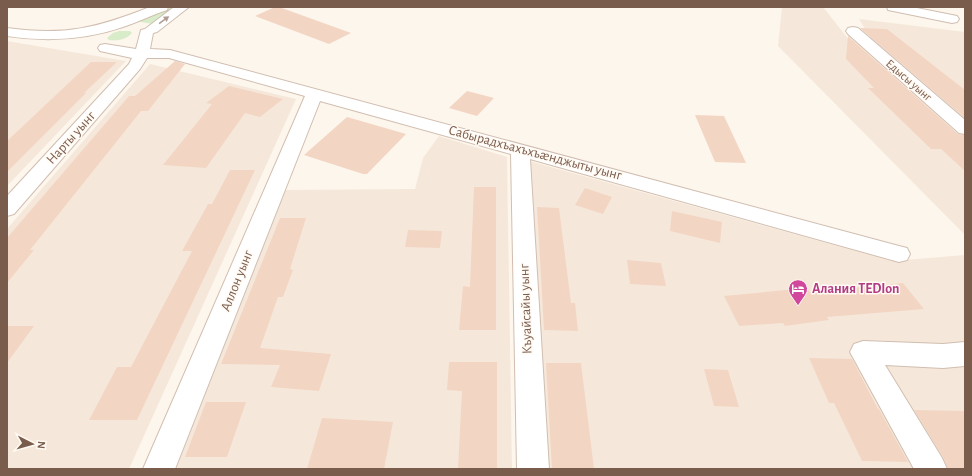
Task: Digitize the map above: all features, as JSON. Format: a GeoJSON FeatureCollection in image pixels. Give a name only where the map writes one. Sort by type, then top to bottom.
{"type":"FeatureCollection","features":[{"type":"Feature","properties":{"kind":"street"},"geometry":{"type":"LineString","coordinates":[[162,7],[96,34],[91,38],[90,42],[92,45],[135,58],[170,54]]}},
{"type":"Feature","properties":{"kind":"street"},"geometry":{"type":"LineString","coordinates":[[12,33],[32,39],[101,48],[134,42],[183,7]]}},
{"type":"Feature","properties":{"kind":"street"},"geometry":{"type":"LineString","coordinates":[[893,7],[952,19]]}},
{"type":"Feature","properties":{"kind":"street"},"geometry":{"type":"LineString","coordinates":[[12,33],[63,36],[84,34],[114,26],[141,26],[157,44],[170,54]]}},
{"type":"Feature","properties":{"kind":"street","name":"Едысы уынг"},"geometry":{"type":"LineString","coordinates":[[853,31],[965,129]]}},
{"type":"Feature","properties":{"kind":"street"},"geometry":{"type":"LineString","coordinates":[[135,58],[146,42],[146,33]]}},
{"type":"Feature","properties":{"kind":"street","name":"Сабырадхъахъхъæнджыты уынг"},"geometry":{"type":"LineString","coordinates":[[170,54],[900,254]]}},
{"type":"Feature","properties":{"kind":"street","name":"Нарты уынг"},"geometry":{"type":"LineString","coordinates":[[7,209],[135,58]]}},
{"type":"Feature","properties":{"kind":"street","name":"Аллон уынг"},"geometry":{"type":"LineString","coordinates":[[159,469],[315,93]]}},
{"type":"Feature","properties":{"kind":"street","name":"Къуайсайы уынг"},"geometry":{"type":"LineString","coordinates":[[520,149],[533,469]]}},
{"type":"Feature","properties":{"kind":"street"},"geometry":{"type":"LineString","coordinates":[[931,469],[862,352],[943,356],[965,354]]}},
{"type":"Feature","properties":{"kind":"shaded area"},"geometry":{"type":"Polygon","coordinates":[[[782,7],[823,7],[850,41],[965,143],[965,235],[778,46],[782,7]]]}},
{"type":"Feature","properties":{"kind":"shaded area"},"geometry":{"type":"Polygon","coordinates":[[[859,19],[965,32],[965,121],[875,45],[859,19]]]}},
{"type":"Feature","properties":{"kind":"shaded area"},"geometry":{"type":"Polygon","coordinates":[[[7,41],[126,61],[7,186],[7,41]]]}},
{"type":"Feature","properties":{"kind":"shaded area"},"geometry":{"type":"Polygon","coordinates":[[[150,64],[296,99],[129,469],[7,469],[7,229],[150,64]]]}},
{"type":"Feature","properties":{"kind":"shaded area"},"geometry":{"type":"Polygon","coordinates":[[[439,136],[507,157],[512,469],[174,469],[285,190],[415,189],[423,158],[439,136]]]}},
{"type":"Feature","properties":{"kind":"shaded area"},"geometry":{"type":"Polygon","coordinates":[[[529,161],[892,261],[965,255],[965,469],[546,469],[529,161]]]}},
{"type":"Feature","properties":{"kind":"green space"},"geometry":{"type":"Polygon","coordinates":[[[172,7],[176,7],[153,24],[135,21],[172,7]]]}},
{"type":"Feature","properties":{"kind":"green space"},"geometry":{"type":"Polygon","coordinates":[[[119,31],[130,31],[132,33],[121,40],[109,40],[107,38],[113,33],[119,31]]]}},
{"type":"Feature","properties":{"kind":"building"},"geometry":{"type":"Polygon","coordinates":[[[275,7],[279,7],[351,33],[329,44],[255,16],[275,7]]]}},
{"type":"Feature","properties":{"kind":"building"},"geometry":{"type":"Polygon","coordinates":[[[860,28],[887,29],[965,90],[965,118],[860,28]]]}},
{"type":"Feature","properties":{"kind":"building"},"geometry":{"type":"Polygon","coordinates":[[[848,36],[958,134],[965,135],[965,171],[941,149],[931,149],[868,88],[874,88],[846,59],[848,36]]]}},
{"type":"Feature","properties":{"kind":"building"},"geometry":{"type":"Polygon","coordinates":[[[175,61],[185,64],[148,111],[141,111],[30,250],[34,250],[7,283],[7,238],[129,96],[135,96],[175,61]]]}},
{"type":"Feature","properties":{"kind":"building"},"geometry":{"type":"Polygon","coordinates":[[[91,62],[117,62],[84,93],[86,93],[7,172],[7,141],[91,62]]]}},
{"type":"Feature","properties":{"kind":"building"},"geometry":{"type":"Polygon","coordinates":[[[229,86],[283,99],[260,117],[245,113],[206,168],[163,165],[212,104],[206,103],[229,86]]]}},
{"type":"Feature","properties":{"kind":"building"},"geometry":{"type":"Polygon","coordinates":[[[467,91],[494,98],[477,116],[449,108],[467,91]]]}},
{"type":"Feature","properties":{"kind":"building"},"geometry":{"type":"Polygon","coordinates":[[[695,115],[724,116],[746,163],[715,162],[695,115]]]}},
{"type":"Feature","properties":{"kind":"building"},"geometry":{"type":"Polygon","coordinates":[[[347,117],[406,134],[367,174],[304,155],[347,117]]]}},
{"type":"Feature","properties":{"kind":"building"},"geometry":{"type":"Polygon","coordinates":[[[230,170],[255,170],[137,420],[89,420],[117,367],[131,367],[192,251],[182,251],[208,204],[212,204],[230,170]]]}},
{"type":"Feature","properties":{"kind":"building"},"geometry":{"type":"Polygon","coordinates":[[[474,187],[496,187],[496,330],[459,330],[463,286],[470,287],[474,187]]]}},
{"type":"Feature","properties":{"kind":"building"},"geometry":{"type":"Polygon","coordinates":[[[585,188],[612,197],[603,214],[575,205],[585,188]]]}},
{"type":"Feature","properties":{"kind":"building"},"geometry":{"type":"Polygon","coordinates":[[[537,207],[559,208],[571,303],[575,303],[578,331],[544,330],[537,207]]]}},
{"type":"Feature","properties":{"kind":"building"},"geometry":{"type":"Polygon","coordinates":[[[672,211],[722,222],[720,243],[670,231],[672,211]]]}},
{"type":"Feature","properties":{"kind":"building"},"geometry":{"type":"Polygon","coordinates":[[[280,218],[306,218],[290,269],[293,270],[283,297],[278,297],[260,348],[331,354],[319,391],[271,387],[280,365],[221,364],[280,218]]]}},
{"type":"Feature","properties":{"kind":"building"},"geometry":{"type":"Polygon","coordinates":[[[408,230],[442,231],[440,248],[405,247],[408,230]]]}},
{"type":"Feature","properties":{"kind":"building"},"geometry":{"type":"Polygon","coordinates":[[[627,260],[661,263],[666,286],[630,284],[627,260]]]}},
{"type":"Feature","properties":{"kind":"building"},"geometry":{"type":"Polygon","coordinates":[[[903,283],[924,309],[827,317],[829,320],[785,326],[783,323],[739,326],[724,296],[807,288],[810,292],[903,283]]]}},
{"type":"Feature","properties":{"kind":"building"},"geometry":{"type":"Polygon","coordinates":[[[7,326],[34,326],[7,363],[7,326]]]}},
{"type":"Feature","properties":{"kind":"building"},"geometry":{"type":"Polygon","coordinates":[[[809,358],[852,359],[908,462],[862,461],[834,403],[829,403],[809,358]]]}},
{"type":"Feature","properties":{"kind":"building"},"geometry":{"type":"Polygon","coordinates":[[[449,362],[497,362],[497,469],[458,469],[462,391],[447,390],[449,362]]]}},
{"type":"Feature","properties":{"kind":"building"},"geometry":{"type":"Polygon","coordinates":[[[546,363],[581,363],[594,469],[552,469],[546,363]]]}},
{"type":"Feature","properties":{"kind":"building"},"geometry":{"type":"Polygon","coordinates":[[[704,369],[728,370],[739,407],[714,406],[704,369]]]}},
{"type":"Feature","properties":{"kind":"building"},"geometry":{"type":"Polygon","coordinates":[[[206,402],[246,402],[227,457],[185,457],[206,402]]]}},
{"type":"Feature","properties":{"kind":"building"},"geometry":{"type":"Polygon","coordinates":[[[914,410],[965,411],[965,469],[948,469],[943,457],[914,410]]]}},
{"type":"Feature","properties":{"kind":"building"},"geometry":{"type":"Polygon","coordinates":[[[322,418],[393,422],[384,469],[307,469],[322,418]]]}},
{"type":"Feature","properties":{"kind":"place","name":"Алания ТEDIon"},"geometry":{"type":"Point","coordinates":[798,306]}}]}
